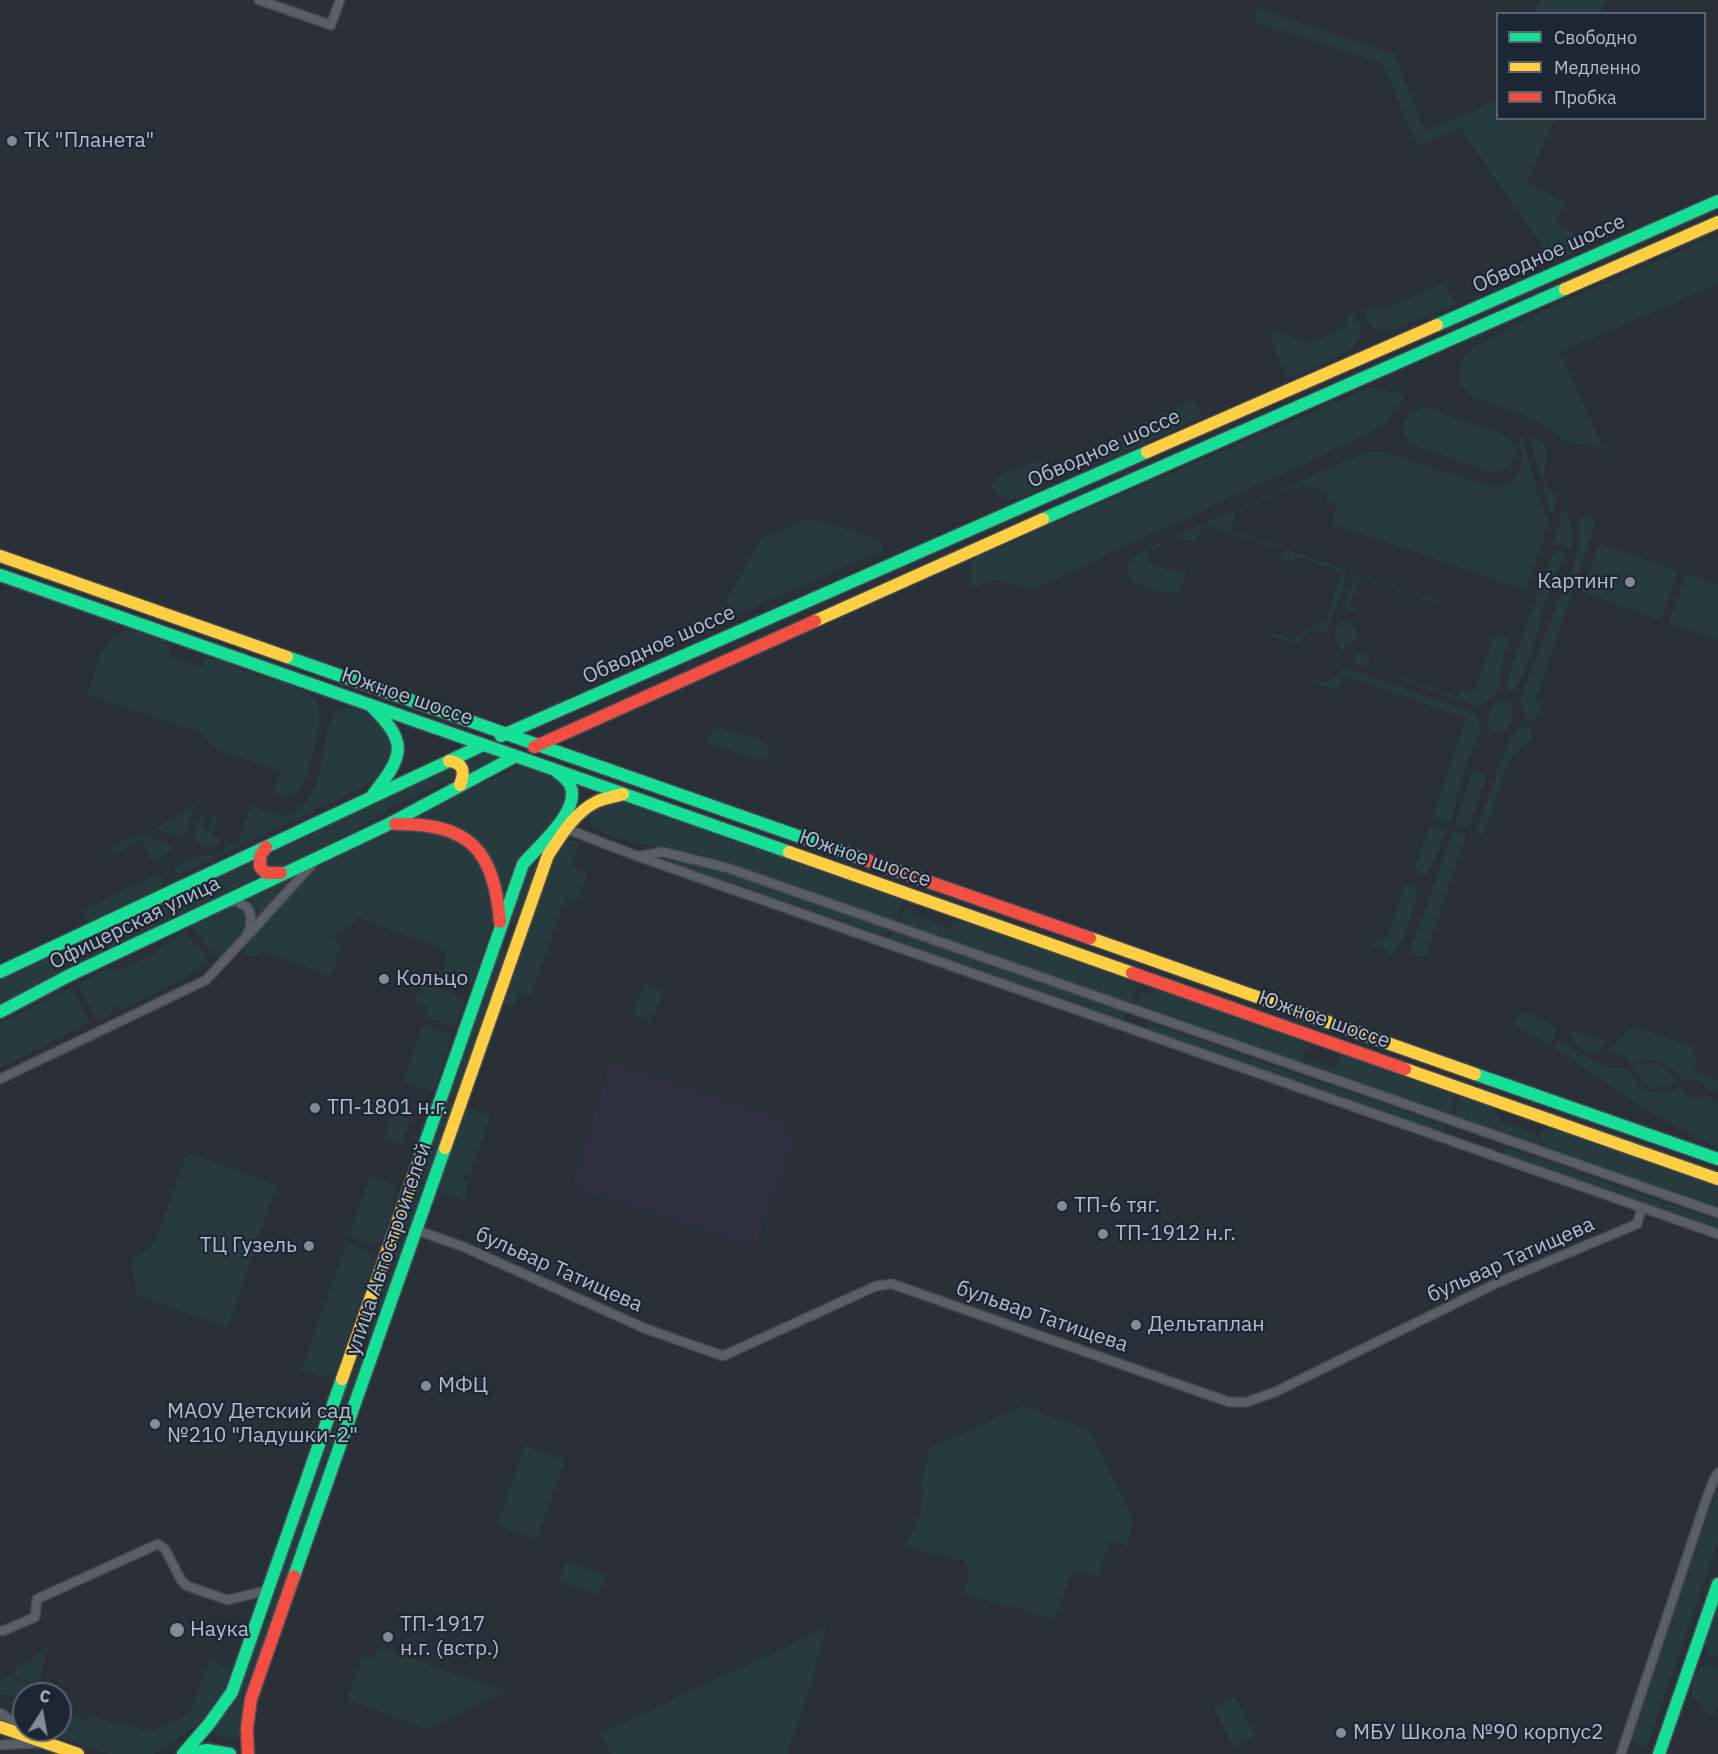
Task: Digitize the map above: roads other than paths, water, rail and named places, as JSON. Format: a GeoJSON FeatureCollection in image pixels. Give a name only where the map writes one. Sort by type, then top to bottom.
{"type":"FeatureCollection","features":[{"type":"Feature","properties":{"kind":"main road","name":"Обводное шоссе"},"geometry":{"type":"LineString","coordinates":[[505,734],[1718,201]]}},
{"type":"Feature","properties":{"kind":"main road","name":"Обводное шоссе"},"geometry":{"type":"LineString","coordinates":[[516,756],[1348,383],[1718,222]]}},
{"type":"Feature","properties":{"kind":"main road","name":"Южное шоссе"},"geometry":{"type":"LineString","coordinates":[[0,556],[1718,1159]]}},
{"type":"Feature","properties":{"kind":"main road","name":"Южное шоссе"},"geometry":{"type":"LineString","coordinates":[[0,575],[1718,1179]]}},
{"type":"Feature","properties":{"kind":"main road","name":"Офицерская улица"},"geometry":{"type":"LineString","coordinates":[[370,705],[392,725],[399,748],[396,763],[371,798]]}},
{"type":"Feature","properties":{"kind":"main road","name":"Офицерская улица"},"geometry":{"type":"LineString","coordinates":[[0,972],[505,734]]}},
{"type":"Feature","properties":{"kind":"main road","name":"Офицерская улица"},"geometry":{"type":"LineString","coordinates":[[0,1012],[70,975],[387,825],[516,756]]}},
{"type":"Feature","properties":{"kind":"main road"},"geometry":{"type":"LineString","coordinates":[[449,761],[458,762],[463,768],[464,775],[460,785]]}},
{"type":"Feature","properties":{"kind":"main road","name":"улица Автостроителей"},"geometry":{"type":"LineString","coordinates":[[248,1754],[247,1728],[251,1700],[548,855],[571,805],[572,787],[555,770]]}},
{"type":"Feature","properties":{"kind":"main road","name":"улица Автостроителей"},"geometry":{"type":"LineString","coordinates":[[184,1754],[222,1710],[232,1692],[523,864],[586,808],[596,802],[623,794]]}},
{"type":"Feature","properties":{"kind":"main road","name":"улица Автостроителей"},"geometry":{"type":"LineString","coordinates":[[387,825],[432,824],[458,833],[477,848],[491,869],[497,886],[499,935]]}},
{"type":"Feature","properties":{"kind":"main road"},"geometry":{"type":"LineString","coordinates":[[266,847],[260,856],[259,863],[262,871],[272,874],[289,872]]}},
{"type":"Feature","properties":{"kind":"main road"},"geometry":{"type":"LineString","coordinates":[[499,935],[516,946]]}},
{"type":"Feature","properties":{"kind":"main road"},"geometry":{"type":"LineString","coordinates":[[355,1344],[374,1351]]}},
{"type":"Feature","properties":{"kind":"main road"},"geometry":{"type":"LineString","coordinates":[[1659,1754],[1718,1584]]}},
{"type":"Feature","properties":{"kind":"main road"},"geometry":{"type":"LineString","coordinates":[[0,1727],[78,1754]]}},
{"type":"Feature","properties":{"kind":"main road"},"geometry":{"type":"LineString","coordinates":[[184,1754],[198,1749],[214,1749],[230,1754]]}},
{"type":"Feature","properties":{"kind":"street"},"geometry":{"type":"LineString","coordinates":[[259,0],[331,25],[340,0]]}},
{"type":"Feature","properties":{"kind":"street"},"geometry":{"type":"LineString","coordinates":[[562,827],[637,856],[1718,1234]]}},
{"type":"Feature","properties":{"kind":"street"},"geometry":{"type":"LineString","coordinates":[[637,856],[663,852],[728,868],[1718,1213]]}},
{"type":"Feature","properties":{"kind":"street","name":"Офицерская улица"},"geometry":{"type":"LineString","coordinates":[[0,1079],[206,980],[318,858]]}},
{"type":"Feature","properties":{"kind":"street"},"geometry":{"type":"LineString","coordinates":[[224,902],[243,904],[250,911],[251,922],[246,938]]}},
{"type":"Feature","properties":{"kind":"street","name":"бульвар Татищева"},"geometry":{"type":"LineString","coordinates":[[416,1230],[464,1246],[644,1328],[723,1356],[876,1286],[892,1284],[1229,1402],[1247,1401],[1275,1392],[1499,1282],[1636,1224],[1642,1208]]}},
{"type":"Feature","properties":{"kind":"street"},"geometry":{"type":"LineString","coordinates":[[1621,1754],[1707,1497],[1714,1477],[1718,1473]]}},
{"type":"Feature","properties":{"kind":"street"},"geometry":{"type":"LineString","coordinates":[[0,1630],[3,1631],[35,1617],[37,1599],[158,1544],[165,1549],[181,1580],[187,1586],[228,1600],[268,1590]]}},
{"type":"Feature","properties":{"kind":"street"},"geometry":{"type":"LineString","coordinates":[[0,1745],[46,1743]]}},
{"type":"Feature","properties":{"kind":"place","name":"ТК \"Планета\""},"geometry":{"type":"Point","coordinates":[12,141]}},
{"type":"Feature","properties":{"kind":"place","name":"Картинг"},"geometry":{"type":"Point","coordinates":[1630,582]}},
{"type":"Feature","properties":{"kind":"place","name":"Кольцо"},"geometry":{"type":"Point","coordinates":[384,979]}},
{"type":"Feature","properties":{"kind":"place","name":"ТП-1801 н.г."},"geometry":{"type":"Point","coordinates":[315,1108]}},
{"type":"Feature","properties":{"kind":"place","name":"ТП-6 тяг."},"geometry":{"type":"Point","coordinates":[1062,1206]}},
{"type":"Feature","properties":{"kind":"place","name":"ТП-1912 н.г."},"geometry":{"type":"Point","coordinates":[1103,1234]}},
{"type":"Feature","properties":{"kind":"place","name":"ТЦ Гузель"},"geometry":{"type":"Point","coordinates":[309,1246]}},
{"type":"Feature","properties":{"kind":"place","name":"Дельтаплан"},"geometry":{"type":"Point","coordinates":[1136,1325]}},
{"type":"Feature","properties":{"kind":"place","name":"МФЦ"},"geometry":{"type":"Point","coordinates":[426,1386]}},
{"type":"Feature","properties":{"kind":"place","name":"МАОУ Детский сад №210 \"Ладушки-2\""},"geometry":{"type":"Point","coordinates":[155,1424]}},
{"type":"Feature","properties":{"kind":"place","name":"Наука"},"geometry":{"type":"Point","coordinates":[177,1630]}},
{"type":"Feature","properties":{"kind":"place","name":"ТП-1917 н.г. (встр.)"},"geometry":{"type":"Point","coordinates":[388,1637]}},
{"type":"Feature","properties":{"kind":"place","name":"МБУ Школа №90 корпус2"},"geometry":{"type":"Point","coordinates":[1341,1733]}}]}
